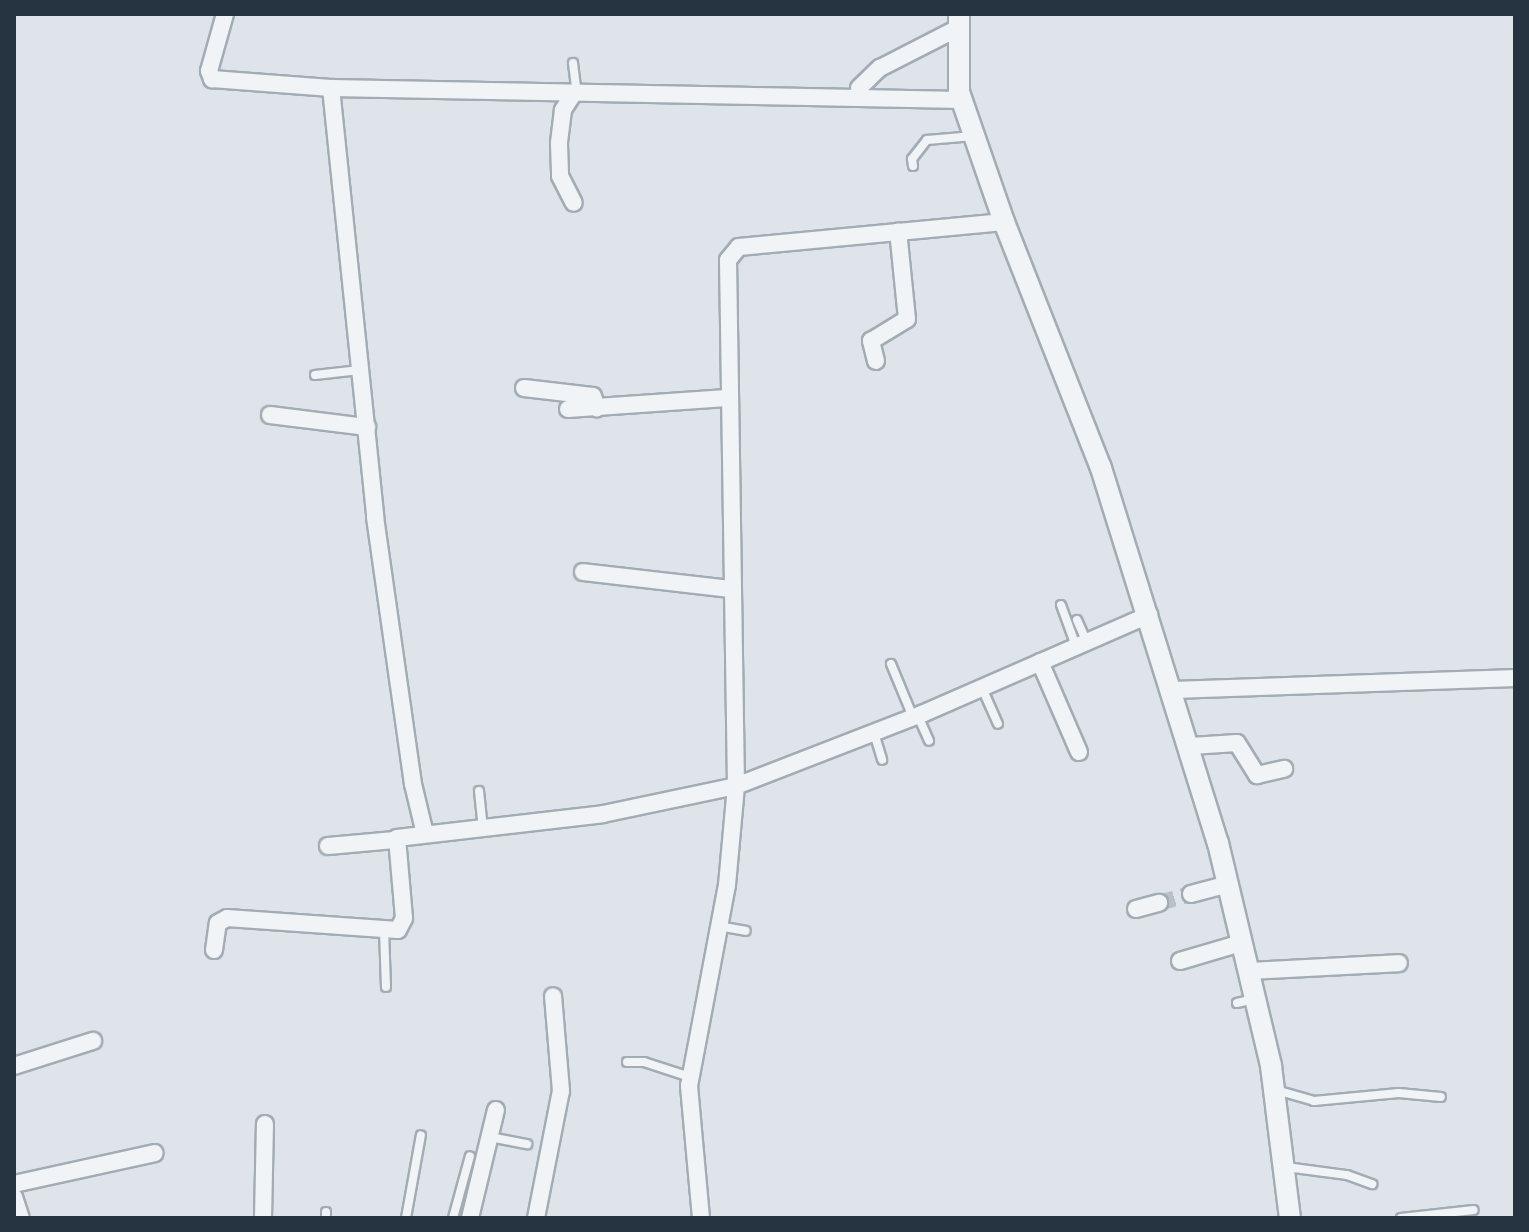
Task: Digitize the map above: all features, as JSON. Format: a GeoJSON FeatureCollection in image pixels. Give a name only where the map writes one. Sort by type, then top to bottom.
{"type":"FeatureCollection","features":[{"type":"Feature","properties":{"kind":"street"},"geometry":{"type":"LineString","coordinates":[[225,14],[209,71],[212,79],[331,88],[575,96],[962,100]]}},
{"type":"Feature","properties":{"kind":"street"},"geometry":{"type":"LineString","coordinates":[[859,88],[880,68],[958,21],[962,100],[1004,222],[1101,468],[1191,746],[1248,971],[1246,1001],[1275,1089],[1290,1218]]}},
{"type":"Feature","properties":{"kind":"street"},"geometry":{"type":"LineString","coordinates":[[331,88],[387,607],[425,834]]}},
{"type":"Feature","properties":{"kind":"street"},"geometry":{"type":"LineString","coordinates":[[574,203],[560,176],[559,144],[563,110],[575,96]]}},
{"type":"Feature","properties":{"kind":"street"},"geometry":{"type":"LineString","coordinates":[[701,1218],[690,1077],[718,926],[736,786],[727,398],[730,255],[739,247],[1004,222]]}},
{"type":"Feature","properties":{"kind":"street"},"geometry":{"type":"LineString","coordinates":[[876,361],[871,341],[907,319],[898,231]]}},
{"type":"Feature","properties":{"kind":"street"},"geometry":{"type":"LineString","coordinates":[[524,388],[593,396],[597,408]]}},
{"type":"Feature","properties":{"kind":"street"},"geometry":{"type":"LineString","coordinates":[[568,409],[727,398]]}},
{"type":"Feature","properties":{"kind":"street"},"geometry":{"type":"LineString","coordinates":[[270,415],[367,427]]}},
{"type":"Feature","properties":{"kind":"street"},"geometry":{"type":"LineString","coordinates":[[583,572],[731,589]]}},
{"type":"Feature","properties":{"kind":"street"},"geometry":{"type":"LineString","coordinates":[[328,846],[603,814],[736,786],[916,717],[1149,615]]}},
{"type":"Feature","properties":{"kind":"street"},"geometry":{"type":"LineString","coordinates":[[1040,662],[1079,752]]}},
{"type":"Feature","properties":{"kind":"street"},"geometry":{"type":"LineString","coordinates":[[1174,690],[1515,678]]}},
{"type":"Feature","properties":{"kind":"street"},"geometry":{"type":"LineString","coordinates":[[1191,746],[1237,743],[1257,775],[1284,769]]}},
{"type":"Feature","properties":{"kind":"street"},"geometry":{"type":"LineString","coordinates":[[214,950],[218,923],[227,918],[398,930],[404,918],[395,840]]}},
{"type":"Feature","properties":{"kind":"street"},"geometry":{"type":"LineString","coordinates":[[1191,894],[1228,884]]}},
{"type":"Feature","properties":{"kind":"street"},"geometry":{"type":"LineString","coordinates":[[1136,909],[1159,903]]}},
{"type":"Feature","properties":{"kind":"street"},"geometry":{"type":"LineString","coordinates":[[1180,961],[1241,943]]}},
{"type":"Feature","properties":{"kind":"street"},"geometry":{"type":"LineString","coordinates":[[1248,971],[1399,963]]}},
{"type":"Feature","properties":{"kind":"street"},"geometry":{"type":"LineString","coordinates":[[536,1218],[561,1091],[553,996]]}},
{"type":"Feature","properties":{"kind":"street"},"geometry":{"type":"LineString","coordinates":[[14,1066],[93,1041]]}},
{"type":"Feature","properties":{"kind":"street"},"geometry":{"type":"LineString","coordinates":[[470,1218],[496,1110]]}},
{"type":"Feature","properties":{"kind":"street"},"geometry":{"type":"LineString","coordinates":[[263,1218],[265,1124]]}},
{"type":"Feature","properties":{"kind":"street"},"geometry":{"type":"LineString","coordinates":[[14,1184],[155,1153]]}},
{"type":"Feature","properties":{"kind":"street"},"geometry":{"type":"LineString","coordinates":[[14,1197],[20,1218]]}},
{"type":"Feature","properties":{"kind":"lane"},"geometry":{"type":"LineString","coordinates":[[573,63],[575,96]]}},
{"type":"Feature","properties":{"kind":"lane"},"geometry":{"type":"LineString","coordinates":[[913,166],[912,159],[927,140],[975,136]]}},
{"type":"Feature","properties":{"kind":"lane"},"geometry":{"type":"LineString","coordinates":[[315,375],[360,370]]}},
{"type":"Feature","properties":{"kind":"lane"},"geometry":{"type":"LineString","coordinates":[[1061,605],[1082,644]]}},
{"type":"Feature","properties":{"kind":"lane"},"geometry":{"type":"LineString","coordinates":[[1077,620],[1082,644]]}},
{"type":"Feature","properties":{"kind":"lane"},"geometry":{"type":"LineString","coordinates":[[891,664],[929,741]]}},
{"type":"Feature","properties":{"kind":"lane"},"geometry":{"type":"LineString","coordinates":[[982,688],[998,724]]}},
{"type":"Feature","properties":{"kind":"lane"},"geometry":{"type":"LineString","coordinates":[[874,733],[882,760]]}},
{"type":"Feature","properties":{"kind":"lane"},"geometry":{"type":"LineString","coordinates":[[479,791],[483,828]]}},
{"type":"Feature","properties":{"kind":"lane"},"geometry":{"type":"LineString","coordinates":[[718,926],[746,931]]}},
{"type":"Feature","properties":{"kind":"lane"},"geometry":{"type":"LineString","coordinates":[[384,930],[386,987]]}},
{"type":"Feature","properties":{"kind":"lane"},"geometry":{"type":"LineString","coordinates":[[627,1062],[690,1077]]}},
{"type":"Feature","properties":{"kind":"lane"},"geometry":{"type":"LineString","coordinates":[[1275,1089],[1314,1101],[1399,1093],[1441,1097]]}},
{"type":"Feature","properties":{"kind":"lane"},"geometry":{"type":"LineString","coordinates":[[406,1218],[421,1135]]}},
{"type":"Feature","properties":{"kind":"lane"},"geometry":{"type":"LineString","coordinates":[[490,1137],[527,1144]]}},
{"type":"Feature","properties":{"kind":"lane"},"geometry":{"type":"LineString","coordinates":[[453,1218],[470,1156]]}},
{"type":"Feature","properties":{"kind":"lane"},"geometry":{"type":"LineString","coordinates":[[1285,1167],[1347,1175],[1372,1184]]}},
{"type":"Feature","properties":{"kind":"lane"},"geometry":{"type":"LineString","coordinates":[[1401,1218],[1474,1210]]}},
{"type":"Feature","properties":{"kind":"tunnel"},"geometry":{"type":"LineString","coordinates":[[1159,903],[1191,894]]}}]}
